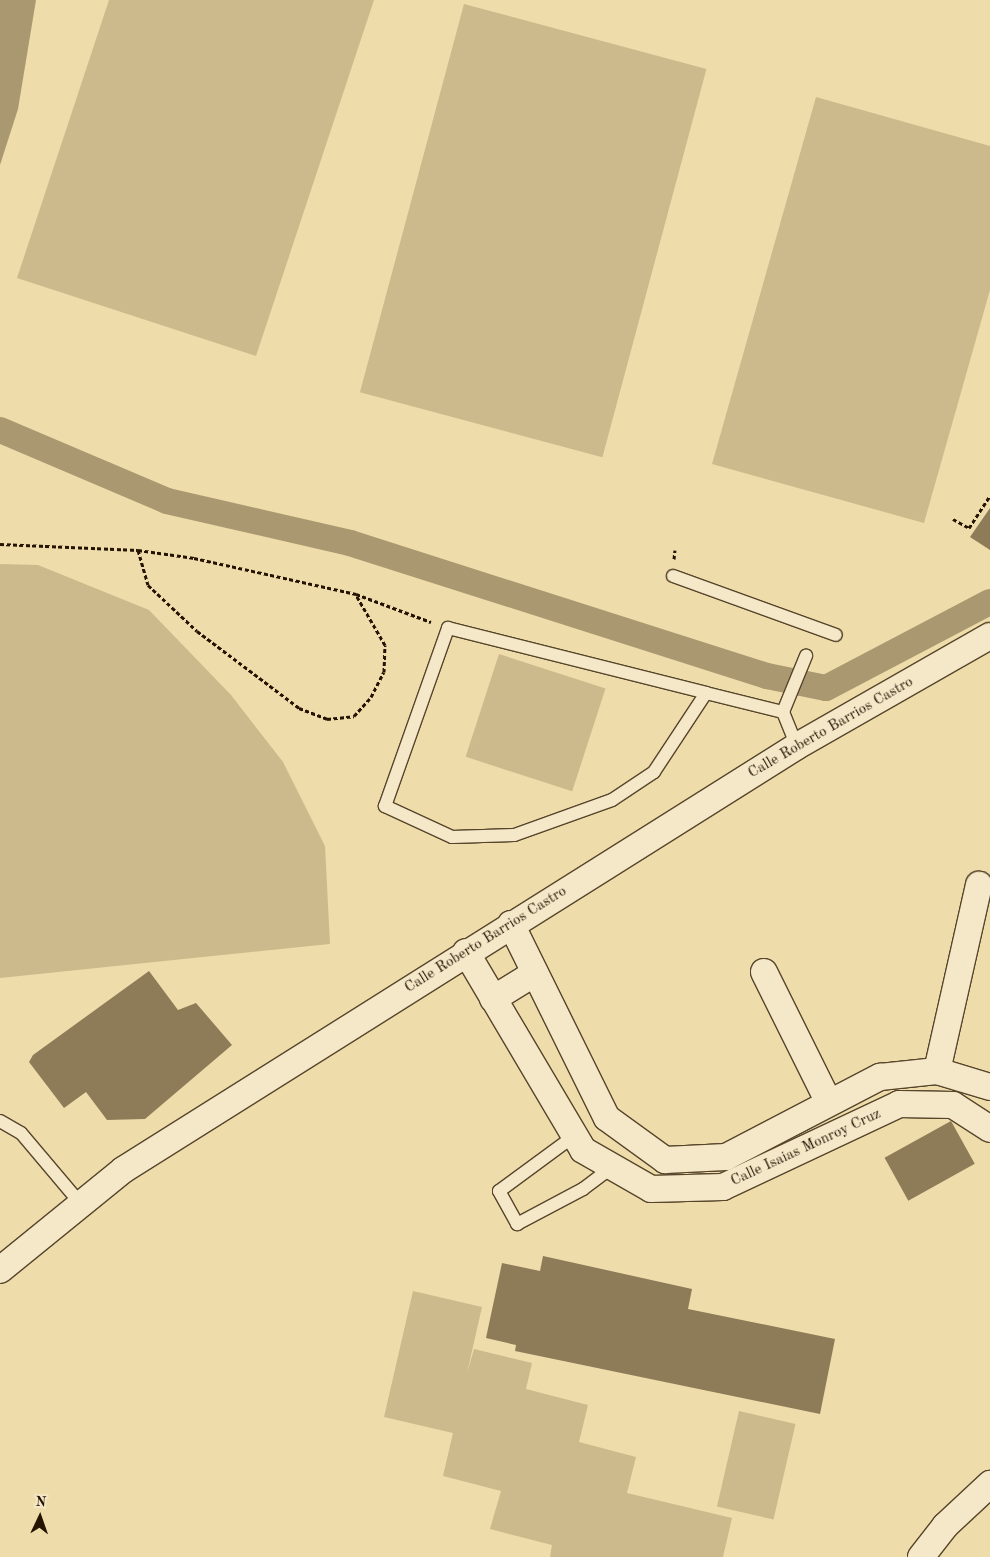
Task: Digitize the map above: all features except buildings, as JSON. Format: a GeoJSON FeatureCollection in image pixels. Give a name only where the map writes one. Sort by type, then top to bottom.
{"type":"FeatureCollection","features":[{"type":"Feature","properties":{"kind":"street","name":"Calle Roberto Barrios Castro"},"geometry":{"type":"LineString","coordinates":[[0,1270],[123,1170],[466,952],[797,746],[990,636]]}},
{"type":"Feature","properties":{"kind":"street"},"geometry":{"type":"LineString","coordinates":[[937,1071],[978,886]]}},
{"type":"Feature","properties":{"kind":"street","name":"Calle Isaias Monroy Cruz"},"geometry":{"type":"LineString","coordinates":[[511,924],[607,1118],[665,1160],[726,1157],[880,1077],[937,1071],[990,1087]]}},
{"type":"Feature","properties":{"kind":"street","name":"Calle Isaias Monroy Cruz"},"geometry":{"type":"LineString","coordinates":[[466,952],[583,1150],[651,1189],[723,1187],[899,1104],[953,1104],[990,1129]]}},
{"type":"Feature","properties":{"kind":"street"},"geometry":{"type":"LineString","coordinates":[[764,972],[829,1103]]}},
{"type":"Feature","properties":{"kind":"street"},"geometry":{"type":"LineString","coordinates":[[493,999],[535,973]]}},
{"type":"Feature","properties":{"kind":"street"},"geometry":{"type":"LineString","coordinates":[[921,1557],[945,1526],[990,1484]]}},
{"type":"Feature","properties":{"kind":"lane"},"geometry":{"type":"LineString","coordinates":[[673,576],[836,636]]}},
{"type":"Feature","properties":{"kind":"lane"},"geometry":{"type":"LineString","coordinates":[[706,692],[654,772],[612,800],[514,835],[452,837],[385,806],[448,628],[706,692],[783,712]]}},
{"type":"Feature","properties":{"kind":"lane"},"geometry":{"type":"LineString","coordinates":[[797,746],[783,712],[806,656]]}},
{"type":"Feature","properties":{"kind":"lane"},"geometry":{"type":"LineString","coordinates":[[0,1121],[20,1133],[81,1204]]}},
{"type":"Feature","properties":{"kind":"lane"},"geometry":{"type":"LineString","coordinates":[[574,1136],[499,1191],[517,1224],[583,1190],[612,1167]]}},
{"type":"Feature","properties":{"kind":"path"},"geometry":{"type":"LineString","coordinates":[[953,519],[969,528],[990,496]]}},
{"type":"Feature","properties":{"kind":"path"},"geometry":{"type":"LineString","coordinates":[[0,544],[138,550],[194,558],[356,594],[448,628]]}},
{"type":"Feature","properties":{"kind":"path"},"geometry":{"type":"LineString","coordinates":[[138,550],[148,585],[197,631],[299,708],[327,719],[354,716],[371,697],[384,672],[385,645],[356,594]]}},
{"type":"Feature","properties":{"kind":"shaded area"},"geometry":{"type":"Polygon","coordinates":[[[0,0],[36,0],[18,109],[0,165],[0,0]]]}},
{"type":"Feature","properties":{"kind":"shaded area"},"geometry":{"type":"Polygon","coordinates":[[[109,0],[374,0],[256,356],[17,278],[109,0]]]}},
{"type":"Feature","properties":{"kind":"shaded area"},"geometry":{"type":"Polygon","coordinates":[[[464,4],[706,69],[602,457],[360,392],[464,4]]]}},
{"type":"Feature","properties":{"kind":"shaded area"},"geometry":{"type":"Polygon","coordinates":[[[816,97],[990,146],[990,290],[924,523],[712,464],[816,97]]]}},
{"type":"Feature","properties":{"kind":"shaded area"},"geometry":{"type":"Polygon","coordinates":[[[0,564],[38,565],[149,610],[231,695],[283,762],[325,846],[330,944],[0,978],[0,564]]]}},
{"type":"Feature","properties":{"kind":"shaded area"},"geometry":{"type":"Polygon","coordinates":[[[499,654],[606,689],[572,791],[466,757],[499,654]]]}},
{"type":"Feature","properties":{"kind":"shaded area"},"geometry":{"type":"Polygon","coordinates":[[[413,1291],[482,1307],[467,1373],[474,1349],[532,1363],[526,1389],[588,1405],[579,1442],[636,1457],[627,1493],[732,1518],[723,1557],[550,1557],[552,1545],[490,1529],[501,1491],[443,1476],[453,1433],[384,1417],[413,1291]]]}},
{"type":"Feature","properties":{"kind":"shaded area"},"geometry":{"type":"Polygon","coordinates":[[[739,1411],[796,1424],[773,1520],[717,1506],[739,1411]]]}},
{"type":"Feature","properties":{"kind":"waterway"},"geometry":{"type":"LineString","coordinates":[[0,430],[167,501],[350,543],[767,676],[826,688],[990,602]]}}]}
